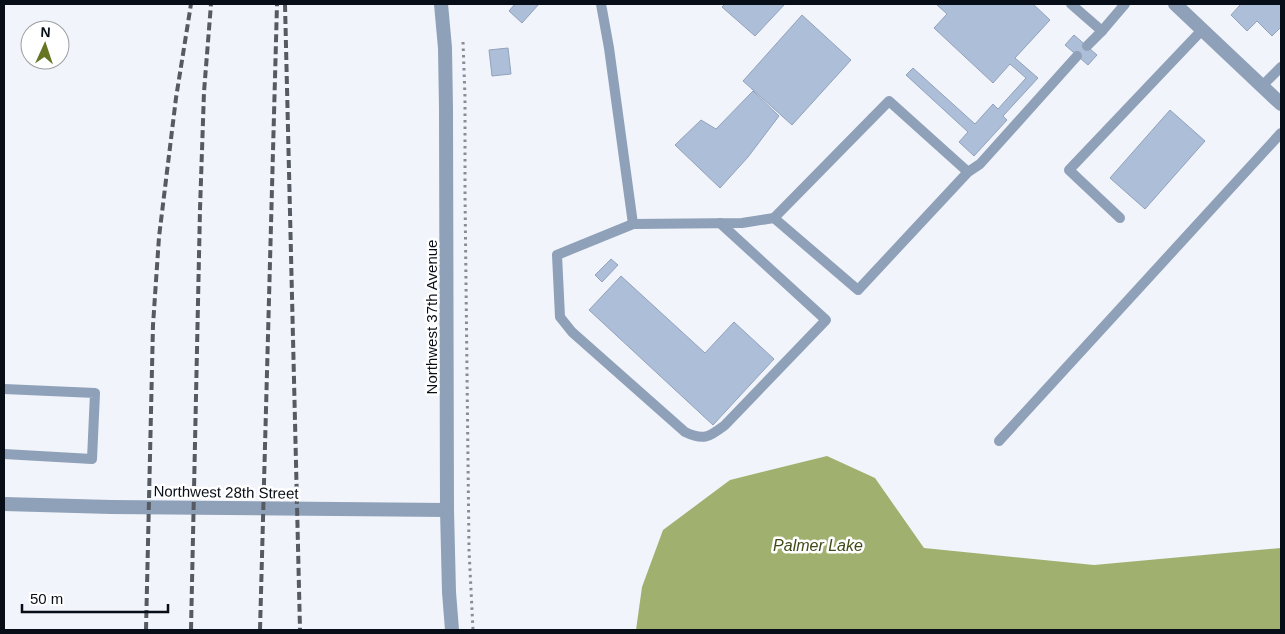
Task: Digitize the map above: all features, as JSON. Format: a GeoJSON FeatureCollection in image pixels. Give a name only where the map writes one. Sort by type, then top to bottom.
{"type":"FeatureCollection","features":[{"type":"Feature","properties":{"kind":"street","name":"Northwest 37th Avenue"},"geometry":{"type":"LineString","coordinates":[[441,4],[445,48],[447,510],[452,630]]}},
{"type":"Feature","properties":{"kind":"street"},"geometry":{"type":"LineString","coordinates":[[1175,4],[1281,104]]}},
{"type":"Feature","properties":{"kind":"street","name":"Northwest 28th Street"},"geometry":{"type":"LineString","coordinates":[[4,504],[447,510]]}},
{"type":"Feature","properties":{"kind":"lane"},"geometry":{"type":"LineString","coordinates":[[600,4],[609,48],[633,224]]}},
{"type":"Feature","properties":{"kind":"lane"},"geometry":{"type":"LineString","coordinates":[[1071,4],[1102,31]]}},
{"type":"Feature","properties":{"kind":"lane"},"geometry":{"type":"LineString","coordinates":[[1086,46],[1102,31],[1125,4]]}},
{"type":"Feature","properties":{"kind":"lane"},"geometry":{"type":"LineString","coordinates":[[1120,218],[1069,170],[1202,29]]}},
{"type":"Feature","properties":{"kind":"lane"},"geometry":{"type":"LineString","coordinates":[[774,218],[858,290],[968,172],[980,164],[1077,56]]}},
{"type":"Feature","properties":{"kind":"lane"},"geometry":{"type":"LineString","coordinates":[[1262,86],[1281,67]]}},
{"type":"Feature","properties":{"kind":"lane"},"geometry":{"type":"LineString","coordinates":[[720,223],[826,320],[725,425],[711,436],[698,438],[685,432],[572,332],[560,317],[557,255],[633,224],[720,223],[742,223],[774,218],[889,101],[968,172]]}},
{"type":"Feature","properties":{"kind":"lane"},"geometry":{"type":"LineString","coordinates":[[999,441],[1281,133]]}},
{"type":"Feature","properties":{"kind":"lane"},"geometry":{"type":"LineString","coordinates":[[4,389],[96,393],[92,459],[4,454]]}},
{"type":"Feature","properties":{"kind":"path"},"geometry":{"type":"LineString","coordinates":[[462,37],[465,97],[469,550],[473,630]]}},
{"type":"Feature","properties":{"kind":"water","name":"Palmer Lake"},"geometry":{"type":"Polygon","coordinates":[[[827,456],[875,478],[924,548],[1094,565],[1281,548],[1281,630],[636,630],[642,587],[663,530],[730,480],[827,456]]]}},
{"type":"Feature","properties":{"kind":"building"},"geometry":{"type":"Polygon","coordinates":[[[515,4],[539,4],[522,23],[509,11],[515,4]]]}},
{"type":"Feature","properties":{"kind":"building"},"geometry":{"type":"Polygon","coordinates":[[[725,4],[785,4],[755,36],[722,7],[725,4]]]}},
{"type":"Feature","properties":{"kind":"building"},"geometry":{"type":"Polygon","coordinates":[[[936,4],[1033,4],[1050,20],[1015,58],[1038,78],[1003,116],[1007,120],[974,156],[959,142],[968,132],[906,75],[913,68],[975,124],[993,104],[998,109],[1026,78],[1010,64],[993,83],[934,28],[947,14],[936,4]]]}},
{"type":"Feature","properties":{"kind":"building"},"geometry":{"type":"Polygon","coordinates":[[[1239,4],[1281,4],[1281,27],[1272,36],[1257,21],[1247,31],[1231,15],[1239,4]]]}},
{"type":"Feature","properties":{"kind":"building"},"geometry":{"type":"Polygon","coordinates":[[[802,15],[851,60],[792,125],[743,81],[802,15]]]}},
{"type":"Feature","properties":{"kind":"building"},"geometry":{"type":"Polygon","coordinates":[[[1074,35],[1097,55],[1088,65],[1065,45],[1074,35]]]}},
{"type":"Feature","properties":{"kind":"building"},"geometry":{"type":"Polygon","coordinates":[[[508,48],[511,74],[492,76],[489,50],[508,48]]]}},
{"type":"Feature","properties":{"kind":"building"},"geometry":{"type":"Polygon","coordinates":[[[753,91],[779,116],[748,157],[720,188],[675,145],[701,120],[716,129],[753,91]]]}},
{"type":"Feature","properties":{"kind":"building"},"geometry":{"type":"Polygon","coordinates":[[[1170,110],[1205,141],[1145,209],[1110,178],[1170,110]]]}},
{"type":"Feature","properties":{"kind":"building"},"geometry":{"type":"Polygon","coordinates":[[[611,259],[618,265],[602,282],[595,275],[611,259]]]}},
{"type":"Feature","properties":{"kind":"building"},"geometry":{"type":"Polygon","coordinates":[[[621,276],[705,353],[734,322],[774,359],[713,425],[589,310],[621,276]]]}},
{"type":"Feature","properties":{"kind":"railway"},"geometry":{"type":"LineString","coordinates":[[146,630],[153,325],[159,237],[176,98],[191,4]]}},
{"type":"Feature","properties":{"kind":"railway"},"geometry":{"type":"LineString","coordinates":[[191,630],[200,209],[204,92],[211,4]]}},
{"type":"Feature","properties":{"kind":"railway"},"geometry":{"type":"LineString","coordinates":[[260,630],[277,4]]}},
{"type":"Feature","properties":{"kind":"railway"},"geometry":{"type":"LineString","coordinates":[[285,4],[300,630]]}}]}
